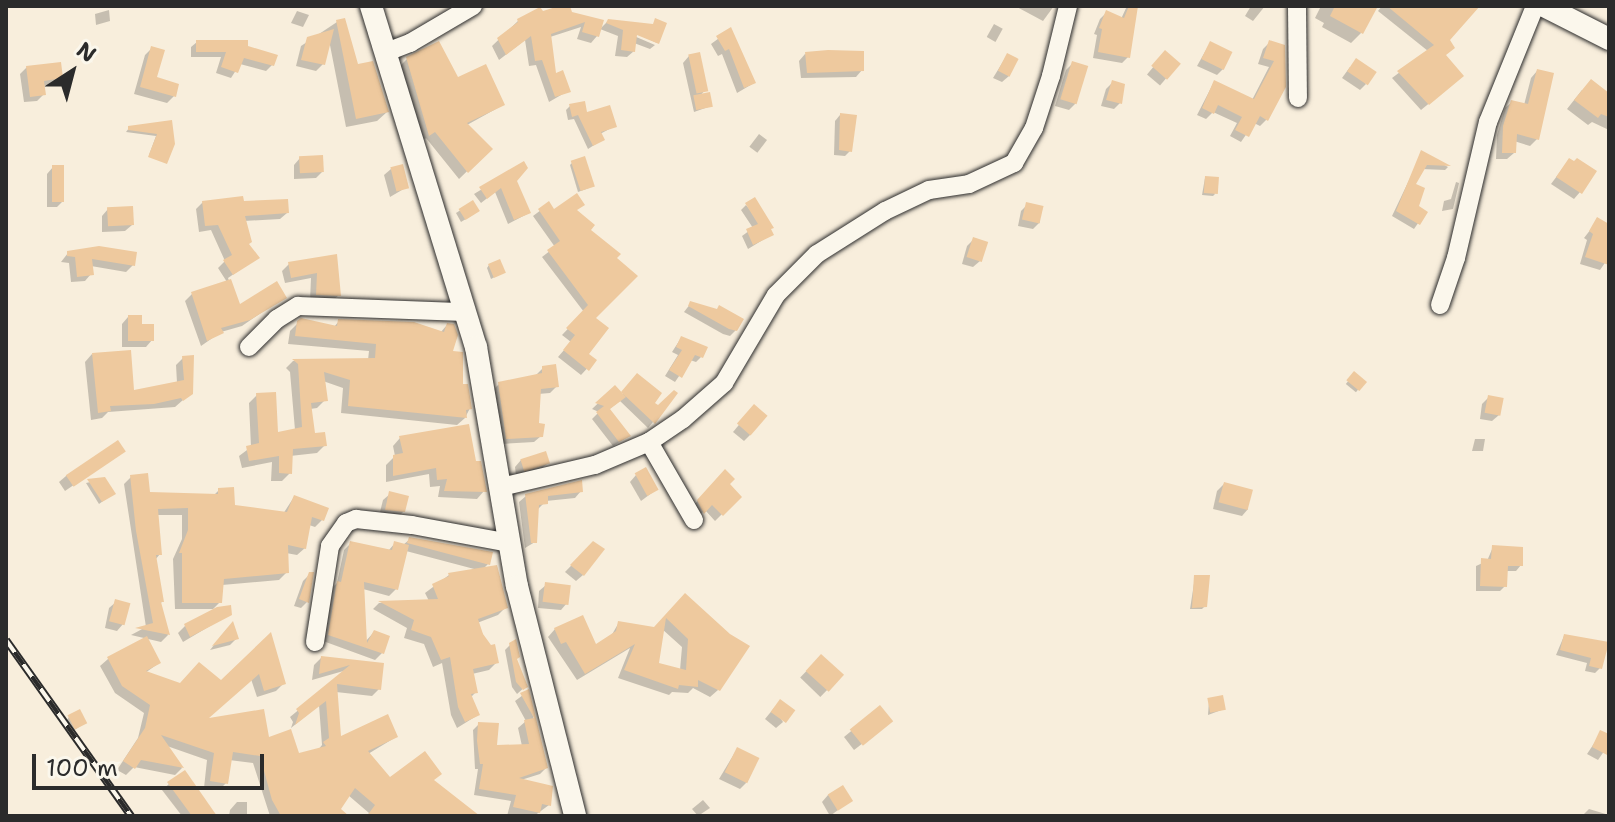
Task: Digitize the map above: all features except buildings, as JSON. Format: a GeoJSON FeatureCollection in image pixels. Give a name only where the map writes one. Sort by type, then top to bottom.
{"type":"FeatureCollection","features":[{"type":"Feature","properties":{"kind":"street"},"geometry":{"type":"LineString","coordinates":[[371,6],[476,347],[517,586],[575,816]]}},
{"type":"Feature","properties":{"kind":"street"},"geometry":{"type":"LineString","coordinates":[[384,53],[410,43],[473,6]]}},
{"type":"Feature","properties":{"kind":"street"},"geometry":{"type":"LineString","coordinates":[[501,487],[595,465],[649,442],[683,419],[724,383],[776,295],[817,254],[885,211],[929,190],[969,184],[1014,163],[1034,128],[1051,76],[1068,6]]}},
{"type":"Feature","properties":{"kind":"street"},"geometry":{"type":"LineString","coordinates":[[1297,6],[1298,98]]}},
{"type":"Feature","properties":{"kind":"street"},"geometry":{"type":"LineString","coordinates":[[1440,305],[1456,258],[1488,122],[1535,6]]}},
{"type":"Feature","properties":{"kind":"street"},"geometry":{"type":"LineString","coordinates":[[1544,6],[1609,39]]}},
{"type":"Feature","properties":{"kind":"street"},"geometry":{"type":"LineString","coordinates":[[249,347],[277,319],[298,306],[465,312]]}},
{"type":"Feature","properties":{"kind":"street"},"geometry":{"type":"LineString","coordinates":[[649,442],[694,520]]}},
{"type":"Feature","properties":{"kind":"street"},"geometry":{"type":"LineString","coordinates":[[315,642],[330,546],[346,523],[356,519],[412,525],[510,543]]}},
{"type":"Feature","properties":{"kind":"railway"},"geometry":{"type":"LineString","coordinates":[[6,640],[131,816]]}}]}
